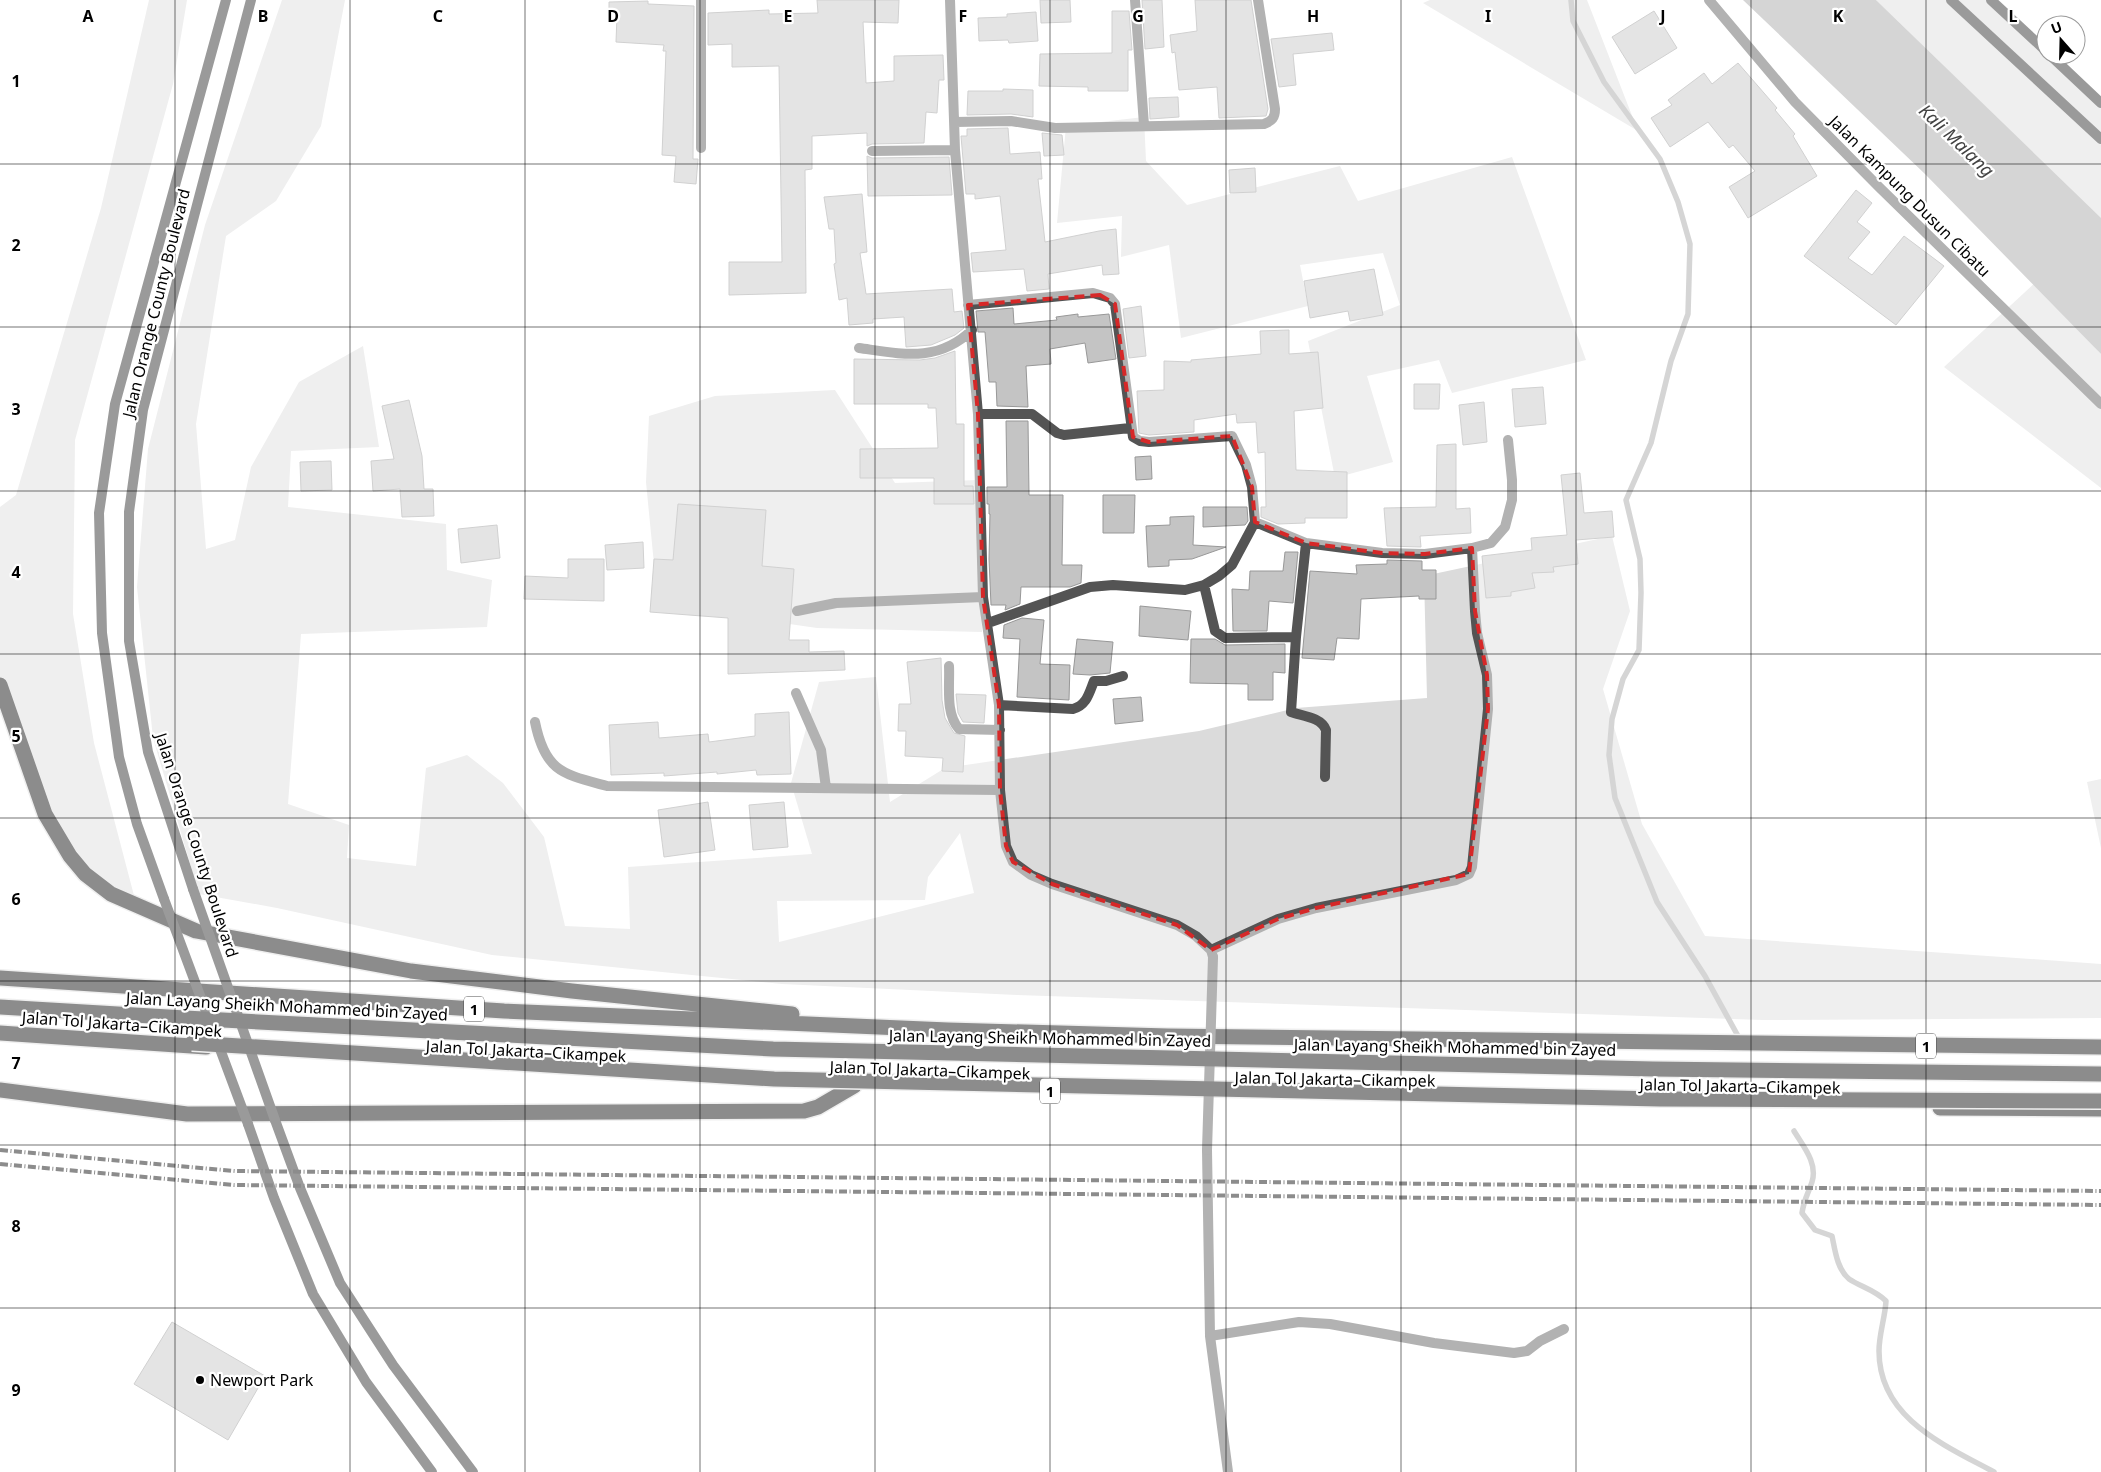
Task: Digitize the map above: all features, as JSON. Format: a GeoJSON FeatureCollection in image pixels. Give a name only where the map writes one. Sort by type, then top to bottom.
{"type":"FeatureCollection","features":[{"type":"Feature","properties":{"kind":"highway"},"geometry":{"type":"LineString","coordinates":[[0,685],[45,814],[70,856],[86,874],[111,894],[196,931],[430,973],[572,991],[948,1030]]}},
{"type":"Feature","properties":{"kind":"highway","name":"1"},"geometry":{"type":"LineString","coordinates":[[0,978],[504,1011],[948,1030],[1168,1036],[2101,1047]]}},
{"type":"Feature","properties":{"kind":"highway","name":"Jalan Layang Sheikh Mohammed bin Zayed"},"geometry":{"type":"LineString","coordinates":[[0,1007],[773,1049],[1643,1069],[2101,1074]]}},
{"type":"Feature","properties":{"kind":"highway","name":"1"},"geometry":{"type":"LineString","coordinates":[[0,1032],[774,1079],[1650,1098],[2101,1101]]}},
{"type":"Feature","properties":{"kind":"highway","name":"Jalan Tol Jakarta–Cikampek"},"geometry":{"type":"LineString","coordinates":[[0,1032],[539,1070],[854,1086],[1182,1094],[2027,1109],[2101,1108]]}},
{"type":"Feature","properties":{"kind":"highway"},"geometry":{"type":"LineString","coordinates":[[0,1090],[188,1114],[502,1113],[804,1111],[818,1107],[854,1086]]}},
{"type":"Feature","properties":{"kind":"main road","name":"Jalan Orange County Boulevard"},"geometry":{"type":"LineString","coordinates":[[226,0],[115,404],[99,513],[102,633],[119,757],[137,824],[164,899],[274,1198],[312,1291],[366,1382],[432,1472]]}},
{"type":"Feature","properties":{"kind":"main road","name":"Jalan Orange County Boulevard"},"geometry":{"type":"LineString","coordinates":[[251,0],[143,410],[129,512],[129,640],[146,742],[194,889],[300,1188],[340,1283],[393,1365],[473,1472]]}},
{"type":"Feature","properties":{"kind":"main road"},"geometry":{"type":"LineString","coordinates":[[1951,0],[2101,139]]}},
{"type":"Feature","properties":{"kind":"main road"},"geometry":{"type":"LineString","coordinates":[[1991,0],[2036,42]]}},
{"type":"Feature","properties":{"kind":"main road"},"geometry":{"type":"LineString","coordinates":[[2061,65],[2101,103]]}},
{"type":"Feature","properties":{"kind":"street"},"geometry":{"type":"LineString","coordinates":[[700,0],[701,148]]}},
{"type":"Feature","properties":{"kind":"street"},"geometry":{"type":"LineString","coordinates":[[950,0],[955,150],[978,414],[984,597],[999,705],[1000,790],[1006,846],[1013,862],[1031,875],[1052,884],[1177,925],[1196,936],[1212,954],[1207,1150],[1210,1336],[1228,1472]]}},
{"type":"Feature","properties":{"kind":"street"},"geometry":{"type":"LineString","coordinates":[[1135,0],[1144,125]]}},
{"type":"Feature","properties":{"kind":"street"},"geometry":{"type":"LineString","coordinates":[[955,122],[1011,122],[1055,128],[1264,124],[1270,122],[1275,117],[1275,109],[1258,0]]}},
{"type":"Feature","properties":{"kind":"street","name":"Jalan Kampung Dusun Cibatu"},"geometry":{"type":"LineString","coordinates":[[1709,0],[1795,102],[2101,404]]}},
{"type":"Feature","properties":{"kind":"street"},"geometry":{"type":"LineString","coordinates":[[872,151],[955,150]]}},
{"type":"Feature","properties":{"kind":"street"},"geometry":{"type":"LineString","coordinates":[[968,305],[1093,294],[1110,298],[1115,304],[1130,428],[1133,437],[1140,441],[1232,436],[1246,465],[1252,487],[1255,522],[1232,565],[1204,585],[1185,590],[1113,585],[1090,587],[988,623]]}},
{"type":"Feature","properties":{"kind":"street"},"geometry":{"type":"LineString","coordinates":[[859,348],[892,353],[930,354],[962,340],[972,330]]}},
{"type":"Feature","properties":{"kind":"street"},"geometry":{"type":"LineString","coordinates":[[978,414],[1032,414],[1057,433],[1064,435],[1130,428]]}},
{"type":"Feature","properties":{"kind":"street"},"geometry":{"type":"LineString","coordinates":[[1255,522],[1306,543],[1382,553],[1425,554],[1472,548],[1491,543],[1505,528],[1512,500],[1508,440]]}},
{"type":"Feature","properties":{"kind":"street"},"geometry":{"type":"LineString","coordinates":[[1306,543],[1296,637],[1291,712],[1318,721],[1324,725],[1326,730],[1326,777]]}},
{"type":"Feature","properties":{"kind":"street"},"geometry":{"type":"LineString","coordinates":[[1212,954],[1278,919],[1316,908],[1456,880],[1469,874],[1472,867],[1488,709],[1487,675],[1477,633],[1472,548]]}},
{"type":"Feature","properties":{"kind":"street"},"geometry":{"type":"LineString","coordinates":[[1204,585],[1215,631],[1219,635],[1225,638],[1296,637]]}},
{"type":"Feature","properties":{"kind":"street"},"geometry":{"type":"LineString","coordinates":[[797,611],[836,603],[984,597]]}},
{"type":"Feature","properties":{"kind":"street"},"geometry":{"type":"LineString","coordinates":[[949,666],[951,716],[955,724],[959,729],[1000,730]]}},
{"type":"Feature","properties":{"kind":"street"},"geometry":{"type":"LineString","coordinates":[[999,705],[1073,709],[1085,702],[1094,681],[1106,681],[1123,676]]}},
{"type":"Feature","properties":{"kind":"street"},"geometry":{"type":"LineString","coordinates":[[796,693],[821,750],[826,788]]}},
{"type":"Feature","properties":{"kind":"street"},"geometry":{"type":"LineString","coordinates":[[535,722],[547,759],[557,768],[571,776],[607,786],[1000,790]]}},
{"type":"Feature","properties":{"kind":"street"},"geometry":{"type":"LineString","coordinates":[[1210,1336],[1299,1322],[1330,1324],[1434,1343],[1514,1353],[1527,1351],[1540,1341],[1564,1328]]}},
{"type":"Feature","properties":{"kind":"highlighted area"},"geometry":{"type":"Polygon","coordinates":[[[1100,295],[1115,304],[1133,437],[1149,442],[1232,436],[1252,487],[1255,522],[1306,543],[1382,553],[1425,554],[1472,548],[1475,611],[1487,675],[1488,709],[1469,874],[1316,908],[1278,919],[1211,950],[1177,925],[1052,884],[1013,862],[1006,846],[1000,790],[999,705],[983,597],[978,414],[968,305],[1100,295]]]}},
{"type":"Feature","properties":{"kind":"shaded area"},"geometry":{"type":"Polygon","coordinates":[[[149,0],[187,0],[173,84],[75,440],[73,614],[94,743],[137,907],[69,861],[0,689],[0,507],[16,495],[101,208],[149,0]]]}},
{"type":"Feature","properties":{"kind":"shaded area"},"geometry":{"type":"Polygon","coordinates":[[[282,0],[345,0],[321,126],[276,201],[226,236],[196,424],[206,549],[235,540],[251,467],[299,382],[363,346],[379,447],[291,451],[288,507],[446,524],[447,570],[492,580],[487,627],[301,634],[288,804],[349,825],[347,858],[416,866],[426,768],[467,755],[503,783],[544,837],[565,926],[630,929],[628,867],[812,854],[791,783],[819,682],[876,677],[890,802],[945,768],[1199,731],[1296,708],[1427,698],[1424,576],[1612,536],[1630,611],[1603,689],[1642,824],[1705,936],[2101,964],[2101,1018],[1763,1020],[1017,995],[782,984],[492,955],[277,908],[199,894],[153,738],[137,587],[148,449],[205,225],[282,0]],[[960,833],[928,877],[925,900],[777,901],[779,942],[974,893],[960,833]]]}},
{"type":"Feature","properties":{"kind":"shaded area"},"geometry":{"type":"Polygon","coordinates":[[[1430,0],[1587,0],[1638,131],[1423,3],[1430,0]]]}},
{"type":"Feature","properties":{"kind":"shaded area"},"geometry":{"type":"Polygon","coordinates":[[[1876,0],[1991,0],[2036,42],[2036,65],[2060,65],[2101,103],[2101,221],[1876,0]]]}},
{"type":"Feature","properties":{"kind":"shaded area"},"geometry":{"type":"Polygon","coordinates":[[[1144,117],[1146,161],[1187,205],[1340,166],[1358,201],[1512,157],[1586,360],[1452,393],[1439,360],[1367,376],[1393,462],[1335,478],[1308,341],[1400,305],[1383,253],[1300,265],[1308,306],[1181,338],[1169,245],[1121,257],[1122,216],[1057,223],[1066,126],[1144,117]]]}},
{"type":"Feature","properties":{"kind":"shaded area"},"geometry":{"type":"Polygon","coordinates":[[[2036,282],[2101,354],[2101,488],[1944,367],[2036,282]]]}},
{"type":"Feature","properties":{"kind":"shaded area"},"geometry":{"type":"Polygon","coordinates":[[[835,390],[895,483],[978,480],[982,632],[817,628],[658,605],[646,482],[649,416],[715,396],[835,390]]]}},
{"type":"Feature","properties":{"kind":"shaded area"},"geometry":{"type":"Polygon","coordinates":[[[2101,779],[2101,848],[2087,782],[2101,779]]]}},
{"type":"Feature","properties":{"kind":"water","name":"Kali Malang"},"geometry":{"type":"Polygon","coordinates":[[[1743,0],[1876,0],[2101,218],[2101,354],[1925,174],[1743,0]]]}},
{"type":"Feature","properties":{"kind":"building"},"geometry":{"type":"Polygon","coordinates":[[[817,0],[899,0],[898,23],[863,22],[866,83],[894,81],[894,56],[943,55],[944,80],[939,80],[937,113],[926,112],[924,143],[872,144],[867,146],[867,133],[812,136],[812,169],[805,170],[806,293],[729,295],[729,262],[782,262],[779,66],[732,67],[732,44],[708,45],[708,13],[769,10],[769,14],[818,13],[817,0]]]}},
{"type":"Feature","properties":{"kind":"building"},"geometry":{"type":"Polygon","coordinates":[[[1040,0],[1070,0],[1071,22],[1041,23],[1040,0]]]}},
{"type":"Feature","properties":{"kind":"building"},"geometry":{"type":"Polygon","coordinates":[[[1142,0],[1162,0],[1164,47],[1145,49],[1142,0]]]}},
{"type":"Feature","properties":{"kind":"building"},"geometry":{"type":"Polygon","coordinates":[[[1195,0],[1251,0],[1268,109],[1266,116],[1219,118],[1217,87],[1179,90],[1175,52],[1172,53],[1170,35],[1197,31],[1195,0]]]}},
{"type":"Feature","properties":{"kind":"building"},"geometry":{"type":"Polygon","coordinates":[[[648,1],[648,4],[694,6],[693,159],[698,159],[696,184],[674,182],[676,156],[662,155],[666,51],[663,51],[664,45],[616,42],[617,16],[609,16],[609,2],[648,1]]]}},
{"type":"Feature","properties":{"kind":"building"},"geometry":{"type":"Polygon","coordinates":[[[1112,11],[1129,11],[1132,50],[1128,50],[1128,91],[1088,91],[1088,87],[1039,86],[1040,54],[1112,53],[1112,11]]]}},
{"type":"Feature","properties":{"kind":"building"},"geometry":{"type":"Polygon","coordinates":[[[1654,11],[1677,48],[1635,74],[1612,37],[1654,11]]]}},
{"type":"Feature","properties":{"kind":"building"},"geometry":{"type":"Polygon","coordinates":[[[1036,12],[1038,41],[1009,43],[1008,40],[979,41],[978,18],[1007,17],[1007,14],[1036,12]]]}},
{"type":"Feature","properties":{"kind":"building"},"geometry":{"type":"Polygon","coordinates":[[[1332,33],[1334,50],[1293,54],[1296,85],[1279,87],[1271,39],[1332,33]]]}},
{"type":"Feature","properties":{"kind":"building"},"geometry":{"type":"Polygon","coordinates":[[[1738,63],[1777,108],[1775,110],[1795,134],[1793,136],[1817,176],[1748,218],[1729,187],[1755,171],[1733,145],[1729,148],[1708,122],[1670,147],[1651,118],[1672,105],[1668,100],[1704,73],[1712,84],[1738,63]]]}},
{"type":"Feature","properties":{"kind":"building"},"geometry":{"type":"Polygon","coordinates":[[[1003,89],[1033,90],[1033,117],[1011,114],[967,115],[968,91],[1003,91],[1003,89]]]}},
{"type":"Feature","properties":{"kind":"building"},"geometry":{"type":"Polygon","coordinates":[[[1178,97],[1179,117],[1150,119],[1149,98],[1178,97]]]}},
{"type":"Feature","properties":{"kind":"building"},"geometry":{"type":"Polygon","coordinates":[[[1008,128],[1010,154],[1040,152],[1042,179],[1038,179],[1045,242],[1116,229],[1119,274],[1103,275],[1102,265],[1048,274],[1049,289],[1027,291],[1024,269],[973,272],[971,253],[1006,250],[1000,196],[975,199],[975,194],[966,194],[961,136],[967,136],[967,129],[1008,128]]]}},
{"type":"Feature","properties":{"kind":"building"},"geometry":{"type":"Polygon","coordinates":[[[1042,133],[1062,135],[1064,155],[1044,156],[1042,133]]]}},
{"type":"Feature","properties":{"kind":"building"},"geometry":{"type":"Polygon","coordinates":[[[867,156],[872,158],[949,157],[952,195],[868,196],[867,156]]]}},
{"type":"Feature","properties":{"kind":"building"},"geometry":{"type":"Polygon","coordinates":[[[1255,168],[1256,192],[1230,193],[1229,170],[1255,168]]]}},
{"type":"Feature","properties":{"kind":"building"},"geometry":{"type":"Polygon","coordinates":[[[1856,190],[1872,203],[1857,222],[1870,232],[1848,258],[1872,275],[1904,236],[1944,266],[1896,325],[1804,256],[1856,190]]]}},
{"type":"Feature","properties":{"kind":"building"},"geometry":{"type":"Polygon","coordinates":[[[862,194],[867,252],[860,253],[866,294],[952,289],[954,312],[962,311],[964,328],[955,335],[931,345],[906,347],[904,317],[873,319],[873,323],[849,325],[847,298],[839,300],[834,264],[836,263],[834,229],[829,229],[824,197],[862,194]]]}},
{"type":"Feature","properties":{"kind":"building"},"geometry":{"type":"Polygon","coordinates":[[[1374,269],[1383,315],[1350,321],[1348,311],[1310,318],[1304,281],[1374,269]]]}},
{"type":"Feature","properties":{"kind":"building"},"geometry":{"type":"Polygon","coordinates":[[[1141,306],[1146,356],[1129,358],[1123,309],[1141,306]]]}},
{"type":"Feature","properties":{"kind":"building"},"geometry":{"type":"Polygon","coordinates":[[[1013,308],[1014,324],[1057,320],[1056,317],[1078,314],[1078,317],[1109,314],[1116,359],[1088,363],[1085,343],[1050,349],[1051,364],[1026,366],[1028,407],[997,406],[996,382],[989,382],[985,332],[978,332],[976,311],[1013,308]]]}},
{"type":"Feature","properties":{"kind":"building"},"geometry":{"type":"Polygon","coordinates":[[[1289,330],[1289,354],[1318,352],[1323,408],[1294,411],[1296,470],[1347,472],[1347,518],[1305,518],[1305,523],[1278,524],[1261,517],[1261,507],[1266,507],[1265,452],[1258,453],[1256,422],[1237,423],[1236,414],[1194,420],[1194,432],[1149,435],[1139,433],[1137,391],[1164,390],[1164,361],[1191,362],[1191,360],[1261,354],[1260,331],[1289,330]]]}},
{"type":"Feature","properties":{"kind":"building"},"geometry":{"type":"Polygon","coordinates":[[[955,351],[956,424],[964,424],[964,486],[973,486],[974,504],[934,504],[934,478],[860,478],[860,449],[938,448],[936,408],[928,408],[928,404],[854,404],[854,359],[920,360],[935,358],[955,351]]]}},
{"type":"Feature","properties":{"kind":"building"},"geometry":{"type":"Polygon","coordinates":[[[1414,384],[1440,384],[1439,409],[1414,409],[1414,384]]]}},
{"type":"Feature","properties":{"kind":"building"},"geometry":{"type":"Polygon","coordinates":[[[1543,387],[1546,424],[1515,427],[1512,389],[1543,387]]]}},
{"type":"Feature","properties":{"kind":"building"},"geometry":{"type":"Polygon","coordinates":[[[409,400],[422,456],[424,489],[433,489],[434,516],[402,517],[400,489],[373,491],[371,461],[394,459],[382,406],[409,400]]]}},
{"type":"Feature","properties":{"kind":"building"},"geometry":{"type":"Polygon","coordinates":[[[1484,402],[1487,442],[1463,445],[1459,405],[1484,402]]]}},
{"type":"Feature","properties":{"kind":"building"},"geometry":{"type":"Polygon","coordinates":[[[1006,421],[1028,421],[1029,495],[1063,495],[1062,565],[1082,565],[1081,583],[1070,587],[1021,587],[1020,604],[1005,610],[1006,605],[991,605],[990,514],[989,504],[987,504],[987,487],[1007,487],[1006,421]]]}},
{"type":"Feature","properties":{"kind":"building"},"geometry":{"type":"Polygon","coordinates":[[[1456,444],[1456,509],[1470,508],[1471,533],[1420,536],[1421,547],[1387,546],[1384,508],[1436,507],[1437,445],[1456,444]]]}},
{"type":"Feature","properties":{"kind":"building"},"geometry":{"type":"Polygon","coordinates":[[[1151,456],[1152,479],[1136,480],[1135,457],[1151,456]]]}},
{"type":"Feature","properties":{"kind":"building"},"geometry":{"type":"Polygon","coordinates":[[[331,461],[332,490],[301,491],[300,462],[331,461]]]}},
{"type":"Feature","properties":{"kind":"building"},"geometry":{"type":"Polygon","coordinates":[[[1580,473],[1584,513],[1612,511],[1614,537],[1576,540],[1578,564],[1553,567],[1554,572],[1532,573],[1535,588],[1511,592],[1511,596],[1486,598],[1482,556],[1532,550],[1531,538],[1567,535],[1561,475],[1580,473]]]}},
{"type":"Feature","properties":{"kind":"building"},"geometry":{"type":"Polygon","coordinates":[[[1103,495],[1135,495],[1134,533],[1103,533],[1103,495]]]}},
{"type":"Feature","properties":{"kind":"building"},"geometry":{"type":"Polygon","coordinates":[[[678,504],[766,510],[762,566],[794,569],[789,640],[809,640],[809,652],[844,651],[845,670],[728,674],[728,618],[650,612],[654,559],[673,560],[678,504]]]}},
{"type":"Feature","properties":{"kind":"building"},"geometry":{"type":"Polygon","coordinates":[[[1203,507],[1247,507],[1248,521],[1245,525],[1203,527],[1203,507]]]}},
{"type":"Feature","properties":{"kind":"building"},"geometry":{"type":"Polygon","coordinates":[[[1194,516],[1193,545],[1226,547],[1192,559],[1169,560],[1169,566],[1148,567],[1146,526],[1170,525],[1170,517],[1194,516]]]}},
{"type":"Feature","properties":{"kind":"building"},"geometry":{"type":"Polygon","coordinates":[[[497,525],[500,558],[461,563],[458,529],[497,525]]]}},
{"type":"Feature","properties":{"kind":"building"},"geometry":{"type":"Polygon","coordinates":[[[643,542],[644,568],[607,570],[605,545],[643,542]]]}},
{"type":"Feature","properties":{"kind":"building"},"geometry":{"type":"Polygon","coordinates":[[[1285,552],[1298,552],[1293,603],[1269,601],[1267,631],[1233,631],[1232,589],[1249,590],[1250,571],[1283,571],[1285,552]]]}},
{"type":"Feature","properties":{"kind":"building"},"geometry":{"type":"Polygon","coordinates":[[[568,559],[604,559],[604,601],[524,599],[525,576],[568,578],[568,559]]]}},
{"type":"Feature","properties":{"kind":"building"},"geometry":{"type":"Polygon","coordinates":[[[1387,560],[1422,561],[1422,570],[1436,570],[1436,599],[1419,599],[1419,596],[1361,599],[1359,639],[1337,638],[1334,660],[1302,658],[1310,571],[1357,574],[1356,565],[1387,564],[1387,560]]]}},
{"type":"Feature","properties":{"kind":"building"},"geometry":{"type":"Polygon","coordinates":[[[1140,606],[1191,611],[1188,640],[1139,636],[1140,606]]]}},
{"type":"Feature","properties":{"kind":"building"},"geometry":{"type":"Polygon","coordinates":[[[1022,618],[1044,620],[1040,664],[1070,665],[1069,700],[1017,697],[1020,639],[1003,638],[1004,625],[1022,618]]]}},
{"type":"Feature","properties":{"kind":"building"},"geometry":{"type":"Polygon","coordinates":[[[1077,639],[1113,642],[1110,673],[1073,674],[1077,639]]]}},
{"type":"Feature","properties":{"kind":"building"},"geometry":{"type":"Polygon","coordinates":[[[1191,639],[1215,639],[1225,645],[1285,644],[1285,673],[1273,672],[1273,700],[1248,700],[1248,684],[1190,683],[1191,639]]]}},
{"type":"Feature","properties":{"kind":"building"},"geometry":{"type":"Polygon","coordinates":[[[941,658],[942,700],[945,718],[954,733],[965,736],[963,772],[942,771],[943,758],[905,756],[906,731],[898,731],[899,704],[911,704],[907,662],[941,658]]]}},
{"type":"Feature","properties":{"kind":"building"},"geometry":{"type":"Polygon","coordinates":[[[956,694],[986,695],[984,723],[963,722],[958,713],[956,694]]]}},
{"type":"Feature","properties":{"kind":"building"},"geometry":{"type":"Polygon","coordinates":[[[1141,697],[1143,721],[1115,724],[1113,699],[1141,697]]]}},
{"type":"Feature","properties":{"kind":"building"},"geometry":{"type":"Polygon","coordinates":[[[789,712],[791,774],[757,775],[756,770],[664,776],[664,773],[611,775],[609,725],[658,722],[659,738],[708,734],[709,742],[755,736],[755,714],[789,712]]]}},
{"type":"Feature","properties":{"kind":"building"},"geometry":{"type":"Polygon","coordinates":[[[708,802],[715,850],[664,857],[658,810],[708,802]]]}},
{"type":"Feature","properties":{"kind":"building"},"geometry":{"type":"Polygon","coordinates":[[[784,802],[788,847],[753,850],[749,805],[784,802]]]}},
{"type":"Feature","properties":{"kind":"building","name":"Newport Park"},"geometry":{"type":"Polygon","coordinates":[[[172,1322],[265,1376],[228,1440],[134,1384],[172,1322]]]}},
{"type":"Feature","properties":{"kind":"waterway"},"geometry":{"type":"LineString","coordinates":[[1571,0],[1573,21],[1604,82],[1660,159],[1678,202],[1690,244],[1688,314],[1671,361],[1651,443],[1626,500],[1640,559],[1639,650],[1623,679],[1612,719],[1609,755],[1615,798],[1657,902],[1705,976],[1738,1036]]}},
{"type":"Feature","properties":{"kind":"waterway"},"geometry":{"type":"LineString","coordinates":[[1794,1131],[1809,1155],[1813,1168],[1812,1182],[1802,1213],[1815,1230],[1832,1236],[1837,1259],[1845,1275],[1886,1301],[1879,1351],[1882,1374],[1890,1394],[1902,1412],[1936,1440],[1994,1472]]}},
{"type":"Feature","properties":{"kind":"railway"},"geometry":{"type":"LineString","coordinates":[[0,1150],[235,1171],[2101,1191]]}},
{"type":"Feature","properties":{"kind":"railway"},"geometry":{"type":"LineString","coordinates":[[0,1164],[234,1185],[2101,1205]]}},
{"type":"Feature","properties":{"kind":"place","name":"Newport Park"},"geometry":{"type":"Point","coordinates":[200,1380]}}]}
